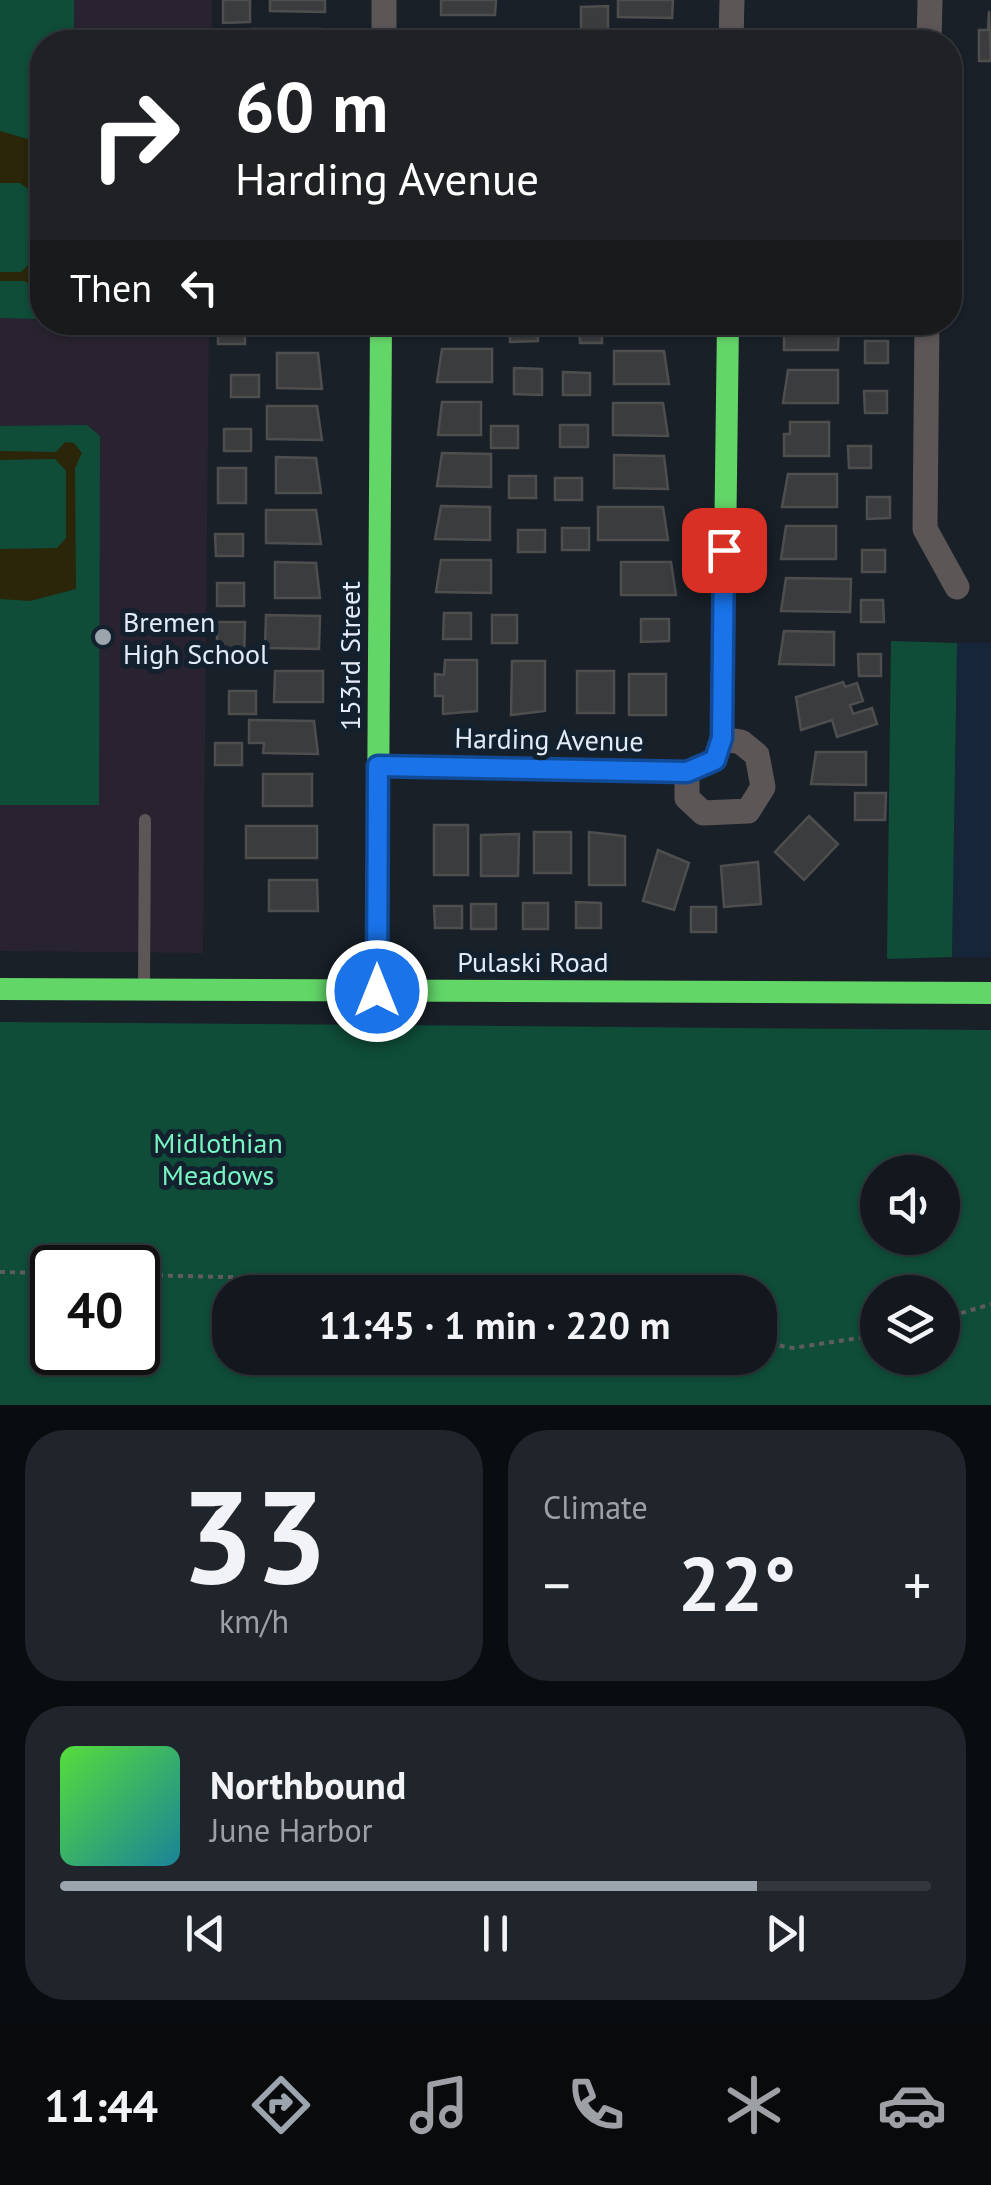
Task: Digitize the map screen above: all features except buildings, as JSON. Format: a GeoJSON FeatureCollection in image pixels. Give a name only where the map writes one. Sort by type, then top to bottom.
{"type":"FeatureCollection","features":[{"type":"Feature","properties":{"kind":"street"},"geometry":{"type":"LineString","coordinates":[[384,0],[384,30]]}},
{"type":"Feature","properties":{"kind":"street"},"geometry":{"type":"LineString","coordinates":[[732,0],[732,30]]}},
{"type":"Feature","properties":{"kind":"street"},"geometry":{"type":"LineString","coordinates":[[929,30],[930,0]]}},
{"type":"Feature","properties":{"kind":"street","name":"153rd Street"},"geometry":{"type":"LineString","coordinates":[[377,991],[382,335]]}},
{"type":"Feature","properties":{"kind":"street"},"geometry":{"type":"LineString","coordinates":[[687,772],[686,798],[703,812],[748,811],[763,787],[757,755],[741,742],[718,749],[728,335]]}},
{"type":"Feature","properties":{"kind":"street"},"geometry":{"type":"LineString","coordinates":[[927,335],[925,530],[957,587]]}},
{"type":"Feature","properties":{"kind":"street","name":"Harding Avenue"},"geometry":{"type":"LineString","coordinates":[[378,766],[687,772],[718,749]]}},
{"type":"Feature","properties":{"kind":"street","name":"Pulaski Road"},"geometry":{"type":"LineString","coordinates":[[0,989],[991,994]]}},
{"type":"Feature","properties":{"kind":"lane"},"geometry":{"type":"LineString","coordinates":[[144,990],[145,820]]}},
{"type":"Feature","properties":{"kind":"path"},"geometry":{"type":"LineString","coordinates":[[0,1272],[30,1273]]}},
{"type":"Feature","properties":{"kind":"path"},"geometry":{"type":"LineString","coordinates":[[160,1275],[212,1277]]}},
{"type":"Feature","properties":{"kind":"path"},"geometry":{"type":"LineString","coordinates":[[960,1314],[991,1304]]}},
{"type":"Feature","properties":{"kind":"path"},"geometry":{"type":"LineString","coordinates":[[777,1345],[793,1348],[860,1339]]}},
{"type":"Feature","properties":{"kind":"shaded area","name":"Bremen High School"},"geometry":{"type":"Polygon","coordinates":[[[0,0],[212,0],[212,30],[30,30],[30,335],[209,335],[203,953],[0,951],[0,0]]]}},
{"type":"Feature","properties":{"kind":"shaded area"},"geometry":{"type":"Polygon","coordinates":[[[957,643],[991,643],[991,957],[952,957],[957,643]]]}},
{"type":"Feature","properties":{"kind":"green space"},"geometry":{"type":"Polygon","coordinates":[[[0,0],[74,0],[74,30],[30,30],[30,319],[0,318],[0,0]]]}},
{"type":"Feature","properties":{"kind":"green space"},"geometry":{"type":"Polygon","coordinates":[[[87,425],[100,436],[99,805],[0,805],[0,426],[87,425]]]}},
{"type":"Feature","properties":{"kind":"green space"},"geometry":{"type":"Polygon","coordinates":[[[891,641],[957,643],[952,957],[887,959],[891,641]]]}},
{"type":"Feature","properties":{"kind":"green space","name":"Midlothian Meadows"},"geometry":{"type":"Polygon","coordinates":[[[0,1022],[991,1030],[991,1405],[0,1405],[0,1022]]]}},
{"type":"Feature","properties":{"kind":"sand"},"geometry":{"type":"Polygon","coordinates":[[[0,131],[30,140],[30,190],[20,183],[0,183],[0,131]]]}},
{"type":"Feature","properties":{"kind":"sand"},"geometry":{"type":"Polygon","coordinates":[[[30,263],[30,284],[0,281],[0,272],[21,272],[30,263]]]}},
{"type":"Feature","properties":{"kind":"sand"},"geometry":{"type":"Polygon","coordinates":[[[65,442],[74,443],[82,453],[75,468],[76,589],[30,601],[0,599],[0,549],[57,548],[66,538],[66,471],[55,459],[0,460],[0,451],[56,452],[65,442]]]}},
{"type":"Feature","properties":{"kind":"traffic: fast"},"geometry":{"type":"LineString","coordinates":[[377,991],[381,335]]}},
{"type":"Feature","properties":{"kind":"traffic: fast"},"geometry":{"type":"LineString","coordinates":[[725,552],[728,335]]}},
{"type":"Feature","properties":{"kind":"traffic: fast"},"geometry":{"type":"LineString","coordinates":[[0,989],[991,993]]}},
{"type":"Feature","properties":{"kind":"traffic: jam"},"geometry":{"type":"LineString","coordinates":[[378,765],[687,772],[715,760],[722,739],[725,552]]}},
{"type":"Feature","properties":{"kind":"place","name":"Bremen High School"},"geometry":{"type":"Point","coordinates":[103,637]}},
{"type":"Feature","properties":{"kind":"route"},"geometry":{"type":"LineString","coordinates":[[377,991],[378,766],[687,772],[715,760],[722,738],[724,550]]}}]}
